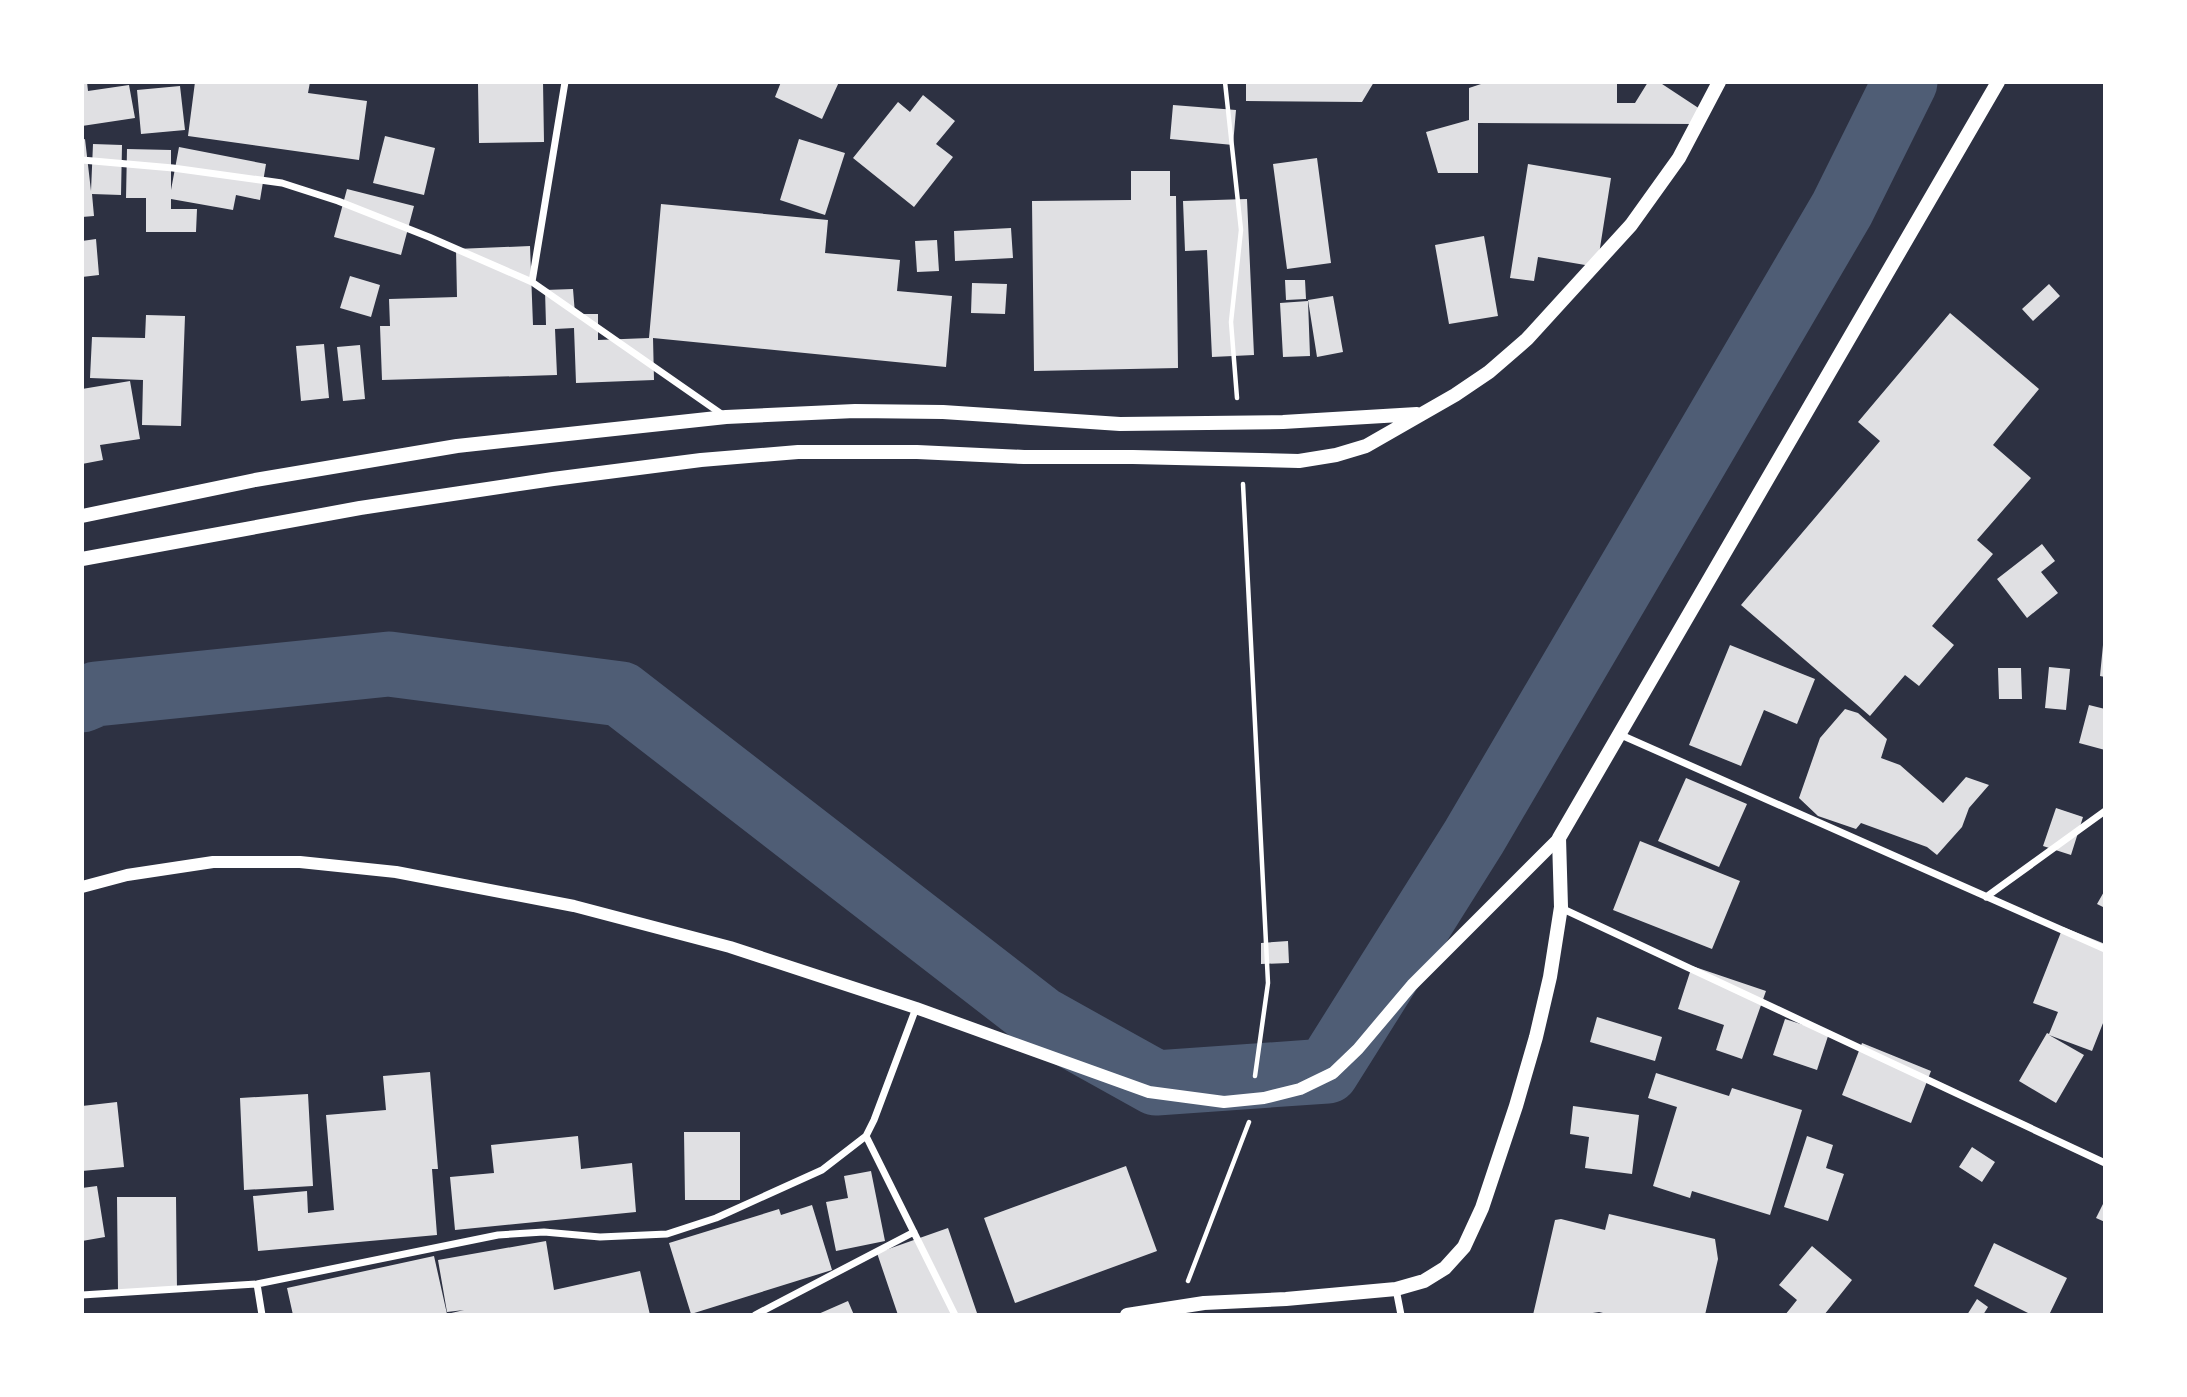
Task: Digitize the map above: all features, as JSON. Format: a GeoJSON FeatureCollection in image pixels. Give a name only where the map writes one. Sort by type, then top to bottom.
{"type":"FeatureCollection","features":[{"type":"Feature","properties":{"kind":"main road"},"geometry":{"type":"LineString","coordinates":[[82,559],[360,508],[553,479],[701,460],[798,452],[916,452],[1024,457],[1299,461],[1336,456],[1366,446],[1455,395],[1489,372],[1527,340],[1623,235],[1679,158],[1719,82]]}},
{"type":"Feature","properties":{"kind":"main road"},"geometry":{"type":"LineString","coordinates":[[1127,1315],[1204,1303],[1396,1289],[1424,1281],[1445,1268],[1464,1247],[1482,1208],[1516,1106],[1550,977],[1561,907],[1559,838],[1998,82]]}},
{"type":"Feature","properties":{"kind":"main road"},"geometry":{"type":"LineString","coordinates":[[82,516],[255,480],[457,446],[726,416],[855,411],[943,412],[1120,424],[1283,422],[1422,414]]}},
{"type":"Feature","properties":{"kind":"street"},"geometry":{"type":"LineString","coordinates":[[532,282],[565,82]]}},
{"type":"Feature","properties":{"kind":"street"},"geometry":{"type":"LineString","coordinates":[[82,160],[173,168],[282,183],[338,201],[416,232],[532,282],[726,416]]}},
{"type":"Feature","properties":{"kind":"street"},"geometry":{"type":"LineString","coordinates":[[1621,735],[2105,949]]}},
{"type":"Feature","properties":{"kind":"street"},"geometry":{"type":"LineString","coordinates":[[1986,897],[2105,811]]}},
{"type":"Feature","properties":{"kind":"street"},"geometry":{"type":"LineString","coordinates":[[82,887],[127,875],[213,862],[300,862],[396,872],[574,906],[704,940],[916,1008],[1149,1092],[1224,1102],[1264,1098],[1300,1089],[1333,1073],[1412,985],[1559,838]]}},
{"type":"Feature","properties":{"kind":"street"},"geometry":{"type":"LineString","coordinates":[[1561,907],[2105,1163]]}},
{"type":"Feature","properties":{"kind":"street"},"geometry":{"type":"LineString","coordinates":[[82,1295],[257,1284],[498,1235],[544,1232],[600,1237],[667,1234],[716,1218],[822,1170],[866,1136],[916,1008]]}},
{"type":"Feature","properties":{"kind":"street"},"geometry":{"type":"LineString","coordinates":[[866,1136],[955,1315]]}},
{"type":"Feature","properties":{"kind":"street"},"geometry":{"type":"LineString","coordinates":[[755,1315],[914,1232]]}},
{"type":"Feature","properties":{"kind":"street"},"geometry":{"type":"LineString","coordinates":[[257,1284],[262,1315]]}},
{"type":"Feature","properties":{"kind":"street"},"geometry":{"type":"LineString","coordinates":[[1396,1289],[1401,1315]]}},
{"type":"Feature","properties":{"kind":"path"},"geometry":{"type":"LineString","coordinates":[[1225,82],[1241,230],[1231,322],[1237,405]]}},
{"type":"Feature","properties":{"kind":"path"},"geometry":{"type":"LineString","coordinates":[[1242,473],[1250,583],[1268,983],[1254,1088]]}},
{"type":"Feature","properties":{"kind":"path"},"geometry":{"type":"LineString","coordinates":[[1185,1287],[1248,1127],[1250,1114]]}},
{"type":"Feature","properties":{"kind":"building"},"geometry":{"type":"Polygon","coordinates":[[[82,82],[87,82],[88,91],[129,85],[135,118],[82,126],[82,82]]]}},
{"type":"Feature","properties":{"kind":"building"},"geometry":{"type":"Polygon","coordinates":[[[195,82],[310,82],[308,93],[367,101],[359,160],[188,136],[195,82]]]}},
{"type":"Feature","properties":{"kind":"building"},"geometry":{"type":"Polygon","coordinates":[[[543,82],[544,142],[479,143],[478,84],[543,82]]]}},
{"type":"Feature","properties":{"kind":"building"},"geometry":{"type":"Polygon","coordinates":[[[781,82],[839,82],[822,119],[775,97],[781,82]]]}},
{"type":"Feature","properties":{"kind":"building"},"geometry":{"type":"Polygon","coordinates":[[[1246,82],[1374,82],[1362,102],[1246,101],[1246,82]]]}},
{"type":"Feature","properties":{"kind":"building"},"geometry":{"type":"Polygon","coordinates":[[[1487,82],[1617,82],[1617,103],[1635,103],[1648,82],[1659,82],[1700,109],[1697,124],[1478,123],[1478,173],[1438,173],[1426,132],[1469,120],[1469,88],[1487,82]]]}},
{"type":"Feature","properties":{"kind":"building"},"geometry":{"type":"Polygon","coordinates":[[[180,86],[185,130],[141,134],[137,90],[180,86]]]}},
{"type":"Feature","properties":{"kind":"building"},"geometry":{"type":"Polygon","coordinates":[[[923,95],[955,121],[936,144],[953,157],[914,207],[853,158],[898,102],[910,112],[923,95]]]}},
{"type":"Feature","properties":{"kind":"building"},"geometry":{"type":"Polygon","coordinates":[[[1173,105],[1236,110],[1233,145],[1170,139],[1173,105]]]}},
{"type":"Feature","properties":{"kind":"building"},"geometry":{"type":"Polygon","coordinates":[[[385,136],[435,148],[424,195],[373,183],[385,136]]]}},
{"type":"Feature","properties":{"kind":"building"},"geometry":{"type":"Polygon","coordinates":[[[85,139],[91,191],[93,144],[122,145],[121,195],[92,194],[94,216],[82,217],[82,140],[85,139]]]}},
{"type":"Feature","properties":{"kind":"building"},"geometry":{"type":"Polygon","coordinates":[[[799,139],[845,153],[825,215],[780,200],[799,139]]]}},
{"type":"Feature","properties":{"kind":"building"},"geometry":{"type":"Polygon","coordinates":[[[179,147],[266,164],[260,200],[236,195],[233,210],[171,199],[171,209],[197,209],[196,232],[146,232],[146,198],[126,198],[127,149],[171,150],[171,190],[179,147]]]}},
{"type":"Feature","properties":{"kind":"building"},"geometry":{"type":"Polygon","coordinates":[[[1317,158],[1331,263],[1287,269],[1273,164],[1317,158]]]}},
{"type":"Feature","properties":{"kind":"building"},"geometry":{"type":"Polygon","coordinates":[[[1528,164],[1611,178],[1597,267],[1538,257],[1534,281],[1510,278],[1528,164]]]}},
{"type":"Feature","properties":{"kind":"building"},"geometry":{"type":"Polygon","coordinates":[[[1131,171],[1170,171],[1170,196],[1176,196],[1178,368],[1034,371],[1032,201],[1131,200],[1131,171]]]}},
{"type":"Feature","properties":{"kind":"building"},"geometry":{"type":"Polygon","coordinates":[[[347,189],[414,206],[401,255],[334,237],[347,189]]]}},
{"type":"Feature","properties":{"kind":"building"},"geometry":{"type":"Polygon","coordinates":[[[1247,199],[1254,355],[1212,357],[1207,250],[1185,251],[1183,201],[1247,199]]]}},
{"type":"Feature","properties":{"kind":"building"},"geometry":{"type":"Polygon","coordinates":[[[661,204],[828,220],[825,253],[900,260],[897,291],[952,296],[946,367],[653,338],[654,380],[576,383],[574,328],[555,329],[557,375],[382,380],[380,326],[390,326],[389,299],[457,297],[456,249],[530,246],[533,325],[546,325],[545,290],[573,289],[575,314],[598,314],[598,340],[649,338],[661,204]]]}},
{"type":"Feature","properties":{"kind":"building"},"geometry":{"type":"Polygon","coordinates":[[[1011,228],[1013,258],[955,261],[954,231],[1011,228]]]}},
{"type":"Feature","properties":{"kind":"building"},"geometry":{"type":"Polygon","coordinates":[[[1484,236],[1498,316],[1449,324],[1435,245],[1484,236]]]}},
{"type":"Feature","properties":{"kind":"building"},"geometry":{"type":"Polygon","coordinates":[[[96,239],[99,275],[82,277],[82,241],[96,239]]]}},
{"type":"Feature","properties":{"kind":"building"},"geometry":{"type":"Polygon","coordinates":[[[937,240],[939,271],[917,272],[915,241],[937,240]]]}},
{"type":"Feature","properties":{"kind":"building"},"geometry":{"type":"Polygon","coordinates":[[[350,276],[380,285],[371,317],[340,308],[350,276]]]}},
{"type":"Feature","properties":{"kind":"building"},"geometry":{"type":"Polygon","coordinates":[[[1285,280],[1305,280],[1306,299],[1286,300],[1285,280]]]}},
{"type":"Feature","properties":{"kind":"building"},"geometry":{"type":"Polygon","coordinates":[[[972,283],[1007,284],[1005,314],[971,313],[972,283]]]}},
{"type":"Feature","properties":{"kind":"building"},"geometry":{"type":"Polygon","coordinates":[[[2049,284],[2060,296],[2033,321],[2022,309],[2049,284]]]}},
{"type":"Feature","properties":{"kind":"building"},"geometry":{"type":"Polygon","coordinates":[[[1333,296],[1343,352],[1317,357],[1308,300],[1333,296]]]}},
{"type":"Feature","properties":{"kind":"building"},"geometry":{"type":"Polygon","coordinates":[[[1308,301],[1310,356],[1283,357],[1280,303],[1308,301]]]}},
{"type":"Feature","properties":{"kind":"building"},"geometry":{"type":"Polygon","coordinates":[[[1950,313],[2039,389],[1993,445],[2031,478],[1977,540],[1993,554],[1932,626],[1954,645],[1919,686],[1905,675],[1870,716],[1741,605],[1880,441],[1858,422],[1950,313]]]}},
{"type":"Feature","properties":{"kind":"building"},"geometry":{"type":"Polygon","coordinates":[[[146,315],[185,316],[181,426],[142,425],[143,380],[90,378],[92,337],[145,338],[146,315]]]}},
{"type":"Feature","properties":{"kind":"building"},"geometry":{"type":"Polygon","coordinates":[[[324,344],[329,398],[301,401],[296,346],[324,344]]]}},
{"type":"Feature","properties":{"kind":"building"},"geometry":{"type":"Polygon","coordinates":[[[360,345],[365,399],[343,401],[337,347],[360,345]]]}},
{"type":"Feature","properties":{"kind":"building"},"geometry":{"type":"Polygon","coordinates":[[[130,381],[140,439],[100,445],[103,460],[82,464],[82,389],[130,381]]]}},
{"type":"Feature","properties":{"kind":"building"},"geometry":{"type":"Polygon","coordinates":[[[2042,544],[2055,561],[2041,572],[2058,593],[2027,618],[1997,579],[2042,544]]]}},
{"type":"Feature","properties":{"kind":"building"},"geometry":{"type":"Polygon","coordinates":[[[1730,645],[1815,679],[1797,724],[1764,710],[1741,766],[1689,745],[1730,645]]]}},
{"type":"Feature","properties":{"kind":"building"},"geometry":{"type":"Polygon","coordinates":[[[2105,645],[2105,677],[2100,676],[2105,645]]]}},
{"type":"Feature","properties":{"kind":"building"},"geometry":{"type":"Polygon","coordinates":[[[2049,667],[2070,669],[2066,710],[2045,708],[2049,667]]]}},
{"type":"Feature","properties":{"kind":"building"},"geometry":{"type":"Polygon","coordinates":[[[1998,668],[2021,668],[2022,699],[1999,699],[1998,668]]]}},
{"type":"Feature","properties":{"kind":"building"},"geometry":{"type":"Polygon","coordinates":[[[2089,705],[2105,709],[2105,750],[2079,743],[2089,705]]]}},
{"type":"Feature","properties":{"kind":"building"},"geometry":{"type":"Polygon","coordinates":[[[1845,709],[1858,713],[1887,739],[1881,758],[1900,765],[1943,803],[1966,777],[1989,785],[1969,808],[1962,827],[1937,855],[1927,847],[1861,823],[1856,829],[1818,816],[1799,798],[1820,738],[1845,709]]]}},
{"type":"Feature","properties":{"kind":"building"},"geometry":{"type":"Polygon","coordinates":[[[1686,778],[1747,804],[1719,867],[1658,841],[1686,778]]]}},
{"type":"Feature","properties":{"kind":"building"},"geometry":{"type":"Polygon","coordinates":[[[2056,808],[2083,817],[2071,855],[2043,846],[2056,808]]]}},
{"type":"Feature","properties":{"kind":"building"},"geometry":{"type":"Polygon","coordinates":[[[1640,841],[1740,881],[1712,949],[1613,910],[1640,841]]]}},
{"type":"Feature","properties":{"kind":"building"},"geometry":{"type":"Polygon","coordinates":[[[2105,890],[2105,908],[2097,904],[2105,890]]]}},
{"type":"Feature","properties":{"kind":"building"},"geometry":{"type":"Polygon","coordinates":[[[2063,927],[2105,944],[2105,1018],[2092,1051],[2049,1035],[2084,1055],[2056,1103],[2019,1081],[2047,1033],[2049,1034],[2058,1012],[2033,1003],[2063,927]]]}},
{"type":"Feature","properties":{"kind":"building"},"geometry":{"type":"Polygon","coordinates":[[[1288,941],[1289,963],[1261,964],[1261,943],[1288,941]]]}},
{"type":"Feature","properties":{"kind":"building"},"geometry":{"type":"Polygon","coordinates":[[[1692,966],[1766,991],[1742,1059],[1716,1050],[1724,1025],[1678,1009],[1692,966]]]}},
{"type":"Feature","properties":{"kind":"building"},"geometry":{"type":"Polygon","coordinates":[[[1597,1017],[1662,1037],[1655,1061],[1590,1042],[1597,1017]]]}},
{"type":"Feature","properties":{"kind":"building"},"geometry":{"type":"Polygon","coordinates":[[[1785,1019],[1829,1033],[1817,1070],[1773,1055],[1785,1019]]]}},
{"type":"Feature","properties":{"kind":"building"},"geometry":{"type":"Polygon","coordinates":[[[1862,1043],[1931,1071],[1911,1123],[1842,1095],[1862,1043]]]}},
{"type":"Feature","properties":{"kind":"building"},"geometry":{"type":"Polygon","coordinates":[[[430,1072],[438,1169],[432,1169],[437,1235],[258,1251],[253,1196],[307,1191],[308,1213],[334,1210],[326,1115],[386,1110],[383,1076],[430,1072]]]}},
{"type":"Feature","properties":{"kind":"building"},"geometry":{"type":"Polygon","coordinates":[[[1656,1073],[1729,1096],[1732,1088],[1802,1110],[1770,1215],[1692,1191],[1690,1198],[1653,1186],[1677,1107],[1648,1098],[1656,1073]]]}},
{"type":"Feature","properties":{"kind":"building"},"geometry":{"type":"Polygon","coordinates":[[[308,1094],[313,1186],[244,1190],[240,1098],[308,1094]]]}},
{"type":"Feature","properties":{"kind":"building"},"geometry":{"type":"Polygon","coordinates":[[[117,1102],[124,1167],[82,1171],[82,1106],[117,1102]]]}},
{"type":"Feature","properties":{"kind":"building"},"geometry":{"type":"Polygon","coordinates":[[[1573,1106],[1639,1115],[1632,1174],[1585,1168],[1589,1137],[1570,1134],[1573,1106]]]}},
{"type":"Feature","properties":{"kind":"building"},"geometry":{"type":"Polygon","coordinates":[[[684,1132],[740,1132],[740,1200],[685,1200],[684,1132]]]}},
{"type":"Feature","properties":{"kind":"building"},"geometry":{"type":"Polygon","coordinates":[[[578,1136],[581,1169],[632,1163],[636,1212],[455,1230],[450,1177],[494,1173],[491,1145],[578,1136]]]}},
{"type":"Feature","properties":{"kind":"building"},"geometry":{"type":"Polygon","coordinates":[[[1807,1136],[1833,1145],[1826,1168],[1844,1174],[1828,1221],[1784,1207],[1807,1136]]]}},
{"type":"Feature","properties":{"kind":"building"},"geometry":{"type":"Polygon","coordinates":[[[1972,1147],[1995,1162],[1982,1182],[1959,1167],[1972,1147]]]}},
{"type":"Feature","properties":{"kind":"building"},"geometry":{"type":"Polygon","coordinates":[[[1126,1166],[1157,1251],[1015,1303],[984,1218],[1126,1166]]]}},
{"type":"Feature","properties":{"kind":"building"},"geometry":{"type":"Polygon","coordinates":[[[871,1171],[885,1241],[836,1251],[826,1202],[848,1198],[844,1176],[871,1171]]]}},
{"type":"Feature","properties":{"kind":"building"},"geometry":{"type":"Polygon","coordinates":[[[97,1186],[105,1237],[82,1241],[82,1188],[97,1186]]]}},
{"type":"Feature","properties":{"kind":"building"},"geometry":{"type":"Polygon","coordinates":[[[117,1197],[176,1197],[177,1291],[118,1291],[117,1197]]]}},
{"type":"Feature","properties":{"kind":"building"},"geometry":{"type":"Polygon","coordinates":[[[2105,1200],[2105,1222],[2096,1218],[2105,1200]]]}},
{"type":"Feature","properties":{"kind":"building"},"geometry":{"type":"Polygon","coordinates":[[[812,1205],[832,1270],[691,1314],[669,1243],[779,1209],[781,1215],[812,1205]]]}},
{"type":"Feature","properties":{"kind":"building"},"geometry":{"type":"Polygon","coordinates":[[[1609,1214],[1715,1239],[1718,1259],[1705,1315],[1611,1315],[1599,1312],[1580,1315],[1533,1315],[1555,1220],[1561,1219],[1605,1230],[1609,1214]]]}},
{"type":"Feature","properties":{"kind":"building"},"geometry":{"type":"Polygon","coordinates":[[[948,1228],[977,1313],[898,1315],[877,1253],[948,1228]]]}},
{"type":"Feature","properties":{"kind":"building"},"geometry":{"type":"Polygon","coordinates":[[[546,1241],[554,1290],[640,1271],[650,1315],[293,1315],[287,1288],[434,1256],[447,1314],[464,1310],[447,1312],[438,1260],[546,1241]]]}},
{"type":"Feature","properties":{"kind":"building"},"geometry":{"type":"Polygon","coordinates":[[[1994,1243],[2067,1278],[2049,1315],[2032,1315],[1974,1286],[1994,1243]]]}},
{"type":"Feature","properties":{"kind":"building"},"geometry":{"type":"Polygon","coordinates":[[[1812,1246],[1852,1280],[1824,1315],[1785,1315],[1797,1300],[1779,1285],[1812,1246]]]}},
{"type":"Feature","properties":{"kind":"building"},"geometry":{"type":"Polygon","coordinates":[[[1977,1299],[1988,1307],[1983,1315],[1967,1315],[1977,1299]]]}},
{"type":"Feature","properties":{"kind":"building"},"geometry":{"type":"Polygon","coordinates":[[[848,1301],[854,1315],[816,1315],[848,1301]]]}},
{"type":"Feature","properties":{"kind":"waterway"},"geometry":{"type":"LineString","coordinates":[[82,700],[96,694],[389,664],[621,694],[1041,1019],[1156,1083],[1327,1071],[1474,837],[1842,209],[1905,82]]}}]}
